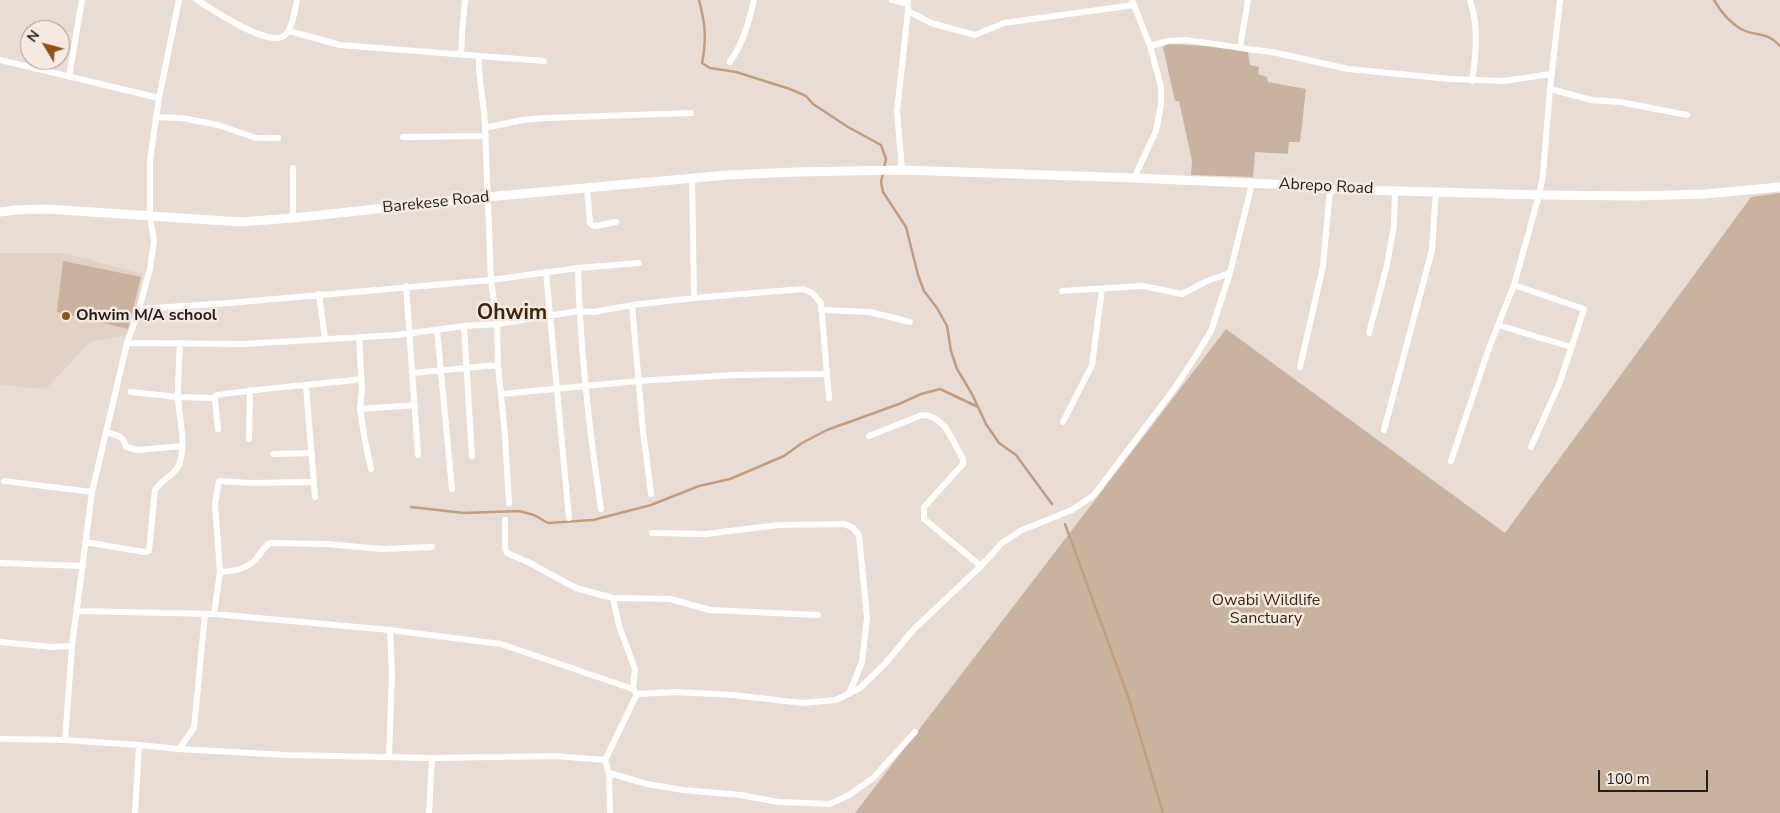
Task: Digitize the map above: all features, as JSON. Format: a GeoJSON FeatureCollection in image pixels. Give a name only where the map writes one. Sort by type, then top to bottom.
{"type":"FeatureCollection","features":[{"type":"Feature","properties":{"kind":"main road","name":"Abrepo Road"},"geometry":{"type":"LineString","coordinates":[[873,171],[902,170],[1134,178],[1330,189],[1539,196],[1705,194],[1780,187]]}},
{"type":"Feature","properties":{"kind":"main road","name":"Barekese Road"},"geometry":{"type":"LineString","coordinates":[[0,212],[47,209],[241,222],[692,178],[786,172],[873,171]]}},
{"type":"Feature","properties":{"kind":"street"},"geometry":{"type":"LineString","coordinates":[[69,77],[82,0]]}},
{"type":"Feature","properties":{"kind":"street"},"geometry":{"type":"LineString","coordinates":[[65,740],[72,646],[92,492],[127,343],[150,269],[154,242],[150,217],[150,160],[159,98],[179,0]]}},
{"type":"Feature","properties":{"kind":"street"},"geometry":{"type":"LineString","coordinates":[[197,0],[225,18],[271,39],[284,36],[289,31],[297,0]]}},
{"type":"Feature","properties":{"kind":"street"},"geometry":{"type":"LineString","coordinates":[[461,55],[465,0]]}},
{"type":"Feature","properties":{"kind":"street"},"geometry":{"type":"LineString","coordinates":[[730,62],[741,45],[748,29],[754,0]]}},
{"type":"Feature","properties":{"kind":"street"},"geometry":{"type":"LineString","coordinates":[[892,0],[908,5],[931,23],[975,35],[1004,23],[1133,3],[1150,46],[1162,87],[1156,131],[1134,178]]}},
{"type":"Feature","properties":{"kind":"street"},"geometry":{"type":"LineString","coordinates":[[1240,47],[1248,0]]}},
{"type":"Feature","properties":{"kind":"street"},"geometry":{"type":"LineString","coordinates":[[1470,0],[1476,29],[1472,80]]}},
{"type":"Feature","properties":{"kind":"street"},"geometry":{"type":"LineString","coordinates":[[1451,461],[1489,348],[1514,285],[1539,196],[1543,174],[1560,0]]}},
{"type":"Feature","properties":{"kind":"street"},"geometry":{"type":"LineString","coordinates":[[902,170],[897,111],[908,5]]}},
{"type":"Feature","properties":{"kind":"street"},"geometry":{"type":"LineString","coordinates":[[289,31],[340,45],[544,62]]}},
{"type":"Feature","properties":{"kind":"street"},"geometry":{"type":"LineString","coordinates":[[1150,46],[1168,41],[1186,40],[1277,53],[1348,68],[1472,80],[1504,81],[1552,74]]}},
{"type":"Feature","properties":{"kind":"street"},"geometry":{"type":"LineString","coordinates":[[479,58],[486,132],[490,280],[497,324],[498,365],[509,503]]}},
{"type":"Feature","properties":{"kind":"street"},"geometry":{"type":"LineString","coordinates":[[0,60],[159,98]]}},
{"type":"Feature","properties":{"kind":"street"},"geometry":{"type":"LineString","coordinates":[[1550,89],[1592,100],[1620,102],[1687,115]]}},
{"type":"Feature","properties":{"kind":"street"},"geometry":{"type":"LineString","coordinates":[[403,137],[486,132],[522,120],[545,118],[690,113]]}},
{"type":"Feature","properties":{"kind":"street"},"geometry":{"type":"LineString","coordinates":[[156,117],[182,118],[218,125],[256,138],[278,138]]}},
{"type":"Feature","properties":{"kind":"street"},"geometry":{"type":"LineString","coordinates":[[293,168],[294,218]]}},
{"type":"Feature","properties":{"kind":"street"},"geometry":{"type":"LineString","coordinates":[[692,178],[694,298]]}},
{"type":"Feature","properties":{"kind":"street"},"geometry":{"type":"LineString","coordinates":[[77,611],[214,614],[390,630],[501,644],[635,692],[685,692],[733,695],[802,703],[836,700],[860,688],[885,664],[913,630],[981,566],[1002,543],[1022,530],[1072,510],[1094,495],[1133,445],[1192,362],[1211,331],[1230,273],[1252,184]]}},
{"type":"Feature","properties":{"kind":"street"},"geometry":{"type":"LineString","coordinates":[[587,188],[590,223],[596,226],[616,222]]}},
{"type":"Feature","properties":{"kind":"street"},"geometry":{"type":"LineString","coordinates":[[1300,367],[1323,266],[1328,228],[1330,189]]}},
{"type":"Feature","properties":{"kind":"street"},"geometry":{"type":"LineString","coordinates":[[1369,332],[1387,266],[1394,225],[1395,190]]}},
{"type":"Feature","properties":{"kind":"street"},"geometry":{"type":"LineString","coordinates":[[1384,430],[1432,250],[1436,192]]}},
{"type":"Feature","properties":{"kind":"street"},"geometry":{"type":"LineString","coordinates":[[139,309],[490,280],[578,268],[640,263]]}},
{"type":"Feature","properties":{"kind":"street"},"geometry":{"type":"LineString","coordinates":[[578,268],[579,311],[590,438],[601,508]]}},
{"type":"Feature","properties":{"kind":"street"},"geometry":{"type":"LineString","coordinates":[[546,272],[569,518]]}},
{"type":"Feature","properties":{"kind":"street"},"geometry":{"type":"LineString","coordinates":[[1062,290],[1143,286],[1182,294],[1230,273]]}},
{"type":"Feature","properties":{"kind":"street"},"geometry":{"type":"LineString","coordinates":[[1514,285],[1584,309],[1560,382],[1530,447]]}},
{"type":"Feature","properties":{"kind":"street"},"geometry":{"type":"LineString","coordinates":[[406,286],[418,455]]}},
{"type":"Feature","properties":{"kind":"street"},"geometry":{"type":"LineString","coordinates":[[1063,422],[1092,365],[1102,288]]}},
{"type":"Feature","properties":{"kind":"street"},"geometry":{"type":"LineString","coordinates":[[127,343],[244,344],[410,334],[464,326],[497,324],[579,311],[594,312],[632,305],[694,298],[803,289],[812,293],[821,303],[829,398]]}},
{"type":"Feature","properties":{"kind":"street"},"geometry":{"type":"LineString","coordinates":[[319,294],[324,338]]}},
{"type":"Feature","properties":{"kind":"street"},"geometry":{"type":"LineString","coordinates":[[632,305],[638,381],[651,494]]}},
{"type":"Feature","properties":{"kind":"street"},"geometry":{"type":"LineString","coordinates":[[822,310],[870,312],[910,322]]}},
{"type":"Feature","properties":{"kind":"street"},"geometry":{"type":"LineString","coordinates":[[1498,325],[1571,347]]}},
{"type":"Feature","properties":{"kind":"street"},"geometry":{"type":"LineString","coordinates":[[464,326],[472,456]]}},
{"type":"Feature","properties":{"kind":"street"},"geometry":{"type":"LineString","coordinates":[[437,330],[452,489]]}},
{"type":"Feature","properties":{"kind":"street"},"geometry":{"type":"LineString","coordinates":[[359,337],[362,390],[360,409],[371,469]]}},
{"type":"Feature","properties":{"kind":"street"},"geometry":{"type":"LineString","coordinates":[[85,542],[144,552],[149,551],[155,490],[159,482],[171,476],[180,464],[182,446],[178,397],[180,343]]}},
{"type":"Feature","properties":{"kind":"street"},"geometry":{"type":"LineString","coordinates":[[412,373],[498,365]]}},
{"type":"Feature","properties":{"kind":"street"},"geometry":{"type":"LineString","coordinates":[[501,394],[638,381],[735,375],[827,374]]}},
{"type":"Feature","properties":{"kind":"street"},"geometry":{"type":"LineString","coordinates":[[132,392],[178,397],[214,398],[217,395],[250,390],[306,386],[361,379]]}},
{"type":"Feature","properties":{"kind":"street"},"geometry":{"type":"LineString","coordinates":[[306,386],[315,497]]}},
{"type":"Feature","properties":{"kind":"street"},"geometry":{"type":"LineString","coordinates":[[249,439],[250,390]]}},
{"type":"Feature","properties":{"kind":"street"},"geometry":{"type":"LineString","coordinates":[[214,398],[218,429]]}},
{"type":"Feature","properties":{"kind":"street"},"geometry":{"type":"LineString","coordinates":[[360,409],[414,404]]}},
{"type":"Feature","properties":{"kind":"street"},"geometry":{"type":"LineString","coordinates":[[869,436],[922,415],[936,417],[943,423],[963,459],[963,464],[924,507],[924,519],[981,566]]}},
{"type":"Feature","properties":{"kind":"street"},"geometry":{"type":"LineString","coordinates":[[106,432],[124,439],[126,447],[138,450],[182,446]]}},
{"type":"Feature","properties":{"kind":"street"},"geometry":{"type":"LineString","coordinates":[[273,454],[312,453]]}},
{"type":"Feature","properties":{"kind":"street"},"geometry":{"type":"LineString","coordinates":[[4,481],[92,492]]}},
{"type":"Feature","properties":{"kind":"street"},"geometry":{"type":"LineString","coordinates":[[214,614],[220,572],[215,503],[219,481],[250,483],[314,482]]}},
{"type":"Feature","properties":{"kind":"street"},"geometry":{"type":"LineString","coordinates":[[506,520],[505,548],[507,553],[576,588],[613,598],[670,599],[710,610],[818,615]]}},
{"type":"Feature","properties":{"kind":"street"},"geometry":{"type":"LineString","coordinates":[[652,533],[706,534],[778,525],[845,524],[854,528],[859,535],[867,617],[862,662],[849,694]]}},
{"type":"Feature","properties":{"kind":"street"},"geometry":{"type":"LineString","coordinates":[[220,572],[243,569],[253,563],[265,546],[270,543],[326,544],[381,548],[432,547]]}},
{"type":"Feature","properties":{"kind":"street"},"geometry":{"type":"LineString","coordinates":[[0,564],[83,566]]}},
{"type":"Feature","properties":{"kind":"street"},"geometry":{"type":"LineString","coordinates":[[610,813],[609,773],[605,760],[635,692],[636,669],[619,626],[613,598]]}},
{"type":"Feature","properties":{"kind":"street"},"geometry":{"type":"LineString","coordinates":[[179,749],[194,728],[205,614]]}},
{"type":"Feature","properties":{"kind":"street"},"geometry":{"type":"LineString","coordinates":[[389,757],[392,674],[390,630]]}},
{"type":"Feature","properties":{"kind":"street"},"geometry":{"type":"LineString","coordinates":[[0,642],[52,647],[72,646]]}},
{"type":"Feature","properties":{"kind":"street"},"geometry":{"type":"LineString","coordinates":[[609,773],[647,784],[684,790],[741,795],[778,802],[830,804],[849,795],[874,778],[915,732]]}},
{"type":"Feature","properties":{"kind":"street"},"geometry":{"type":"LineString","coordinates":[[0,739],[65,740],[286,755],[432,758],[554,756],[605,760]]}},
{"type":"Feature","properties":{"kind":"street"},"geometry":{"type":"LineString","coordinates":[[135,813],[139,745]]}},
{"type":"Feature","properties":{"kind":"street"},"geometry":{"type":"LineString","coordinates":[[429,813],[432,758]]}},
{"type":"Feature","properties":{"kind":"shaded area","name":"Ohwim M/A school"},"geometry":{"type":"Polygon","coordinates":[[[0,253],[64,253],[142,274],[138,300],[127,332],[125,335],[90,342],[46,389],[0,385],[0,253]]]}},
{"type":"Feature","properties":{"kind":"green space"},"geometry":{"type":"Polygon","coordinates":[[[1168,44],[1213,46],[1248,52],[1250,65],[1259,67],[1258,74],[1267,77],[1268,82],[1306,89],[1300,142],[1289,142],[1288,154],[1255,152],[1253,177],[1191,175],[1192,161],[1179,101],[1175,101],[1163,47],[1168,44]]]}},
{"type":"Feature","properties":{"kind":"green space","name":"Owabi Wildlife Sanctuary"},"geometry":{"type":"Polygon","coordinates":[[[1780,193],[1780,813],[855,813],[1226,329],[1505,533],[1751,197],[1780,193]]]}},
{"type":"Feature","properties":{"kind":"green space"},"geometry":{"type":"Polygon","coordinates":[[[63,261],[141,277],[128,329],[57,312],[63,261]]]}},
{"type":"Feature","properties":{"kind":"waterway"},"geometry":{"type":"LineString","coordinates":[[699,0],[705,31],[702,63],[710,68],[736,72],[806,96],[813,104],[848,127],[881,145],[886,159],[884,168]]}},
{"type":"Feature","properties":{"kind":"waterway"},"geometry":{"type":"LineString","coordinates":[[1714,0],[1719,9],[1741,29],[1771,38],[1780,46]]}},
{"type":"Feature","properties":{"kind":"waterway"},"geometry":{"type":"LineString","coordinates":[[883,173],[881,182],[883,192],[906,227],[924,291],[937,308],[947,326],[951,351],[957,369],[972,394],[986,424],[999,443],[1016,455],[1052,504]]}},
{"type":"Feature","properties":{"kind":"waterway"},"geometry":{"type":"LineString","coordinates":[[411,507],[464,513],[519,511],[534,515],[548,523],[593,520],[651,505],[699,486],[730,479],[784,456],[802,443],[827,430],[921,394],[940,389],[978,407]]}},
{"type":"Feature","properties":{"kind":"waterway"},"geometry":{"type":"LineString","coordinates":[[1065,524],[1129,699],[1163,813]]}},
{"type":"Feature","properties":{"kind":"place","name":"Ohwim M/A school"},"geometry":{"type":"Point","coordinates":[66,316]}},
{"type":"Feature","properties":{"kind":"district","name":"Ohwim"},"geometry":{"type":"Point","coordinates":[512,314]}}]}
